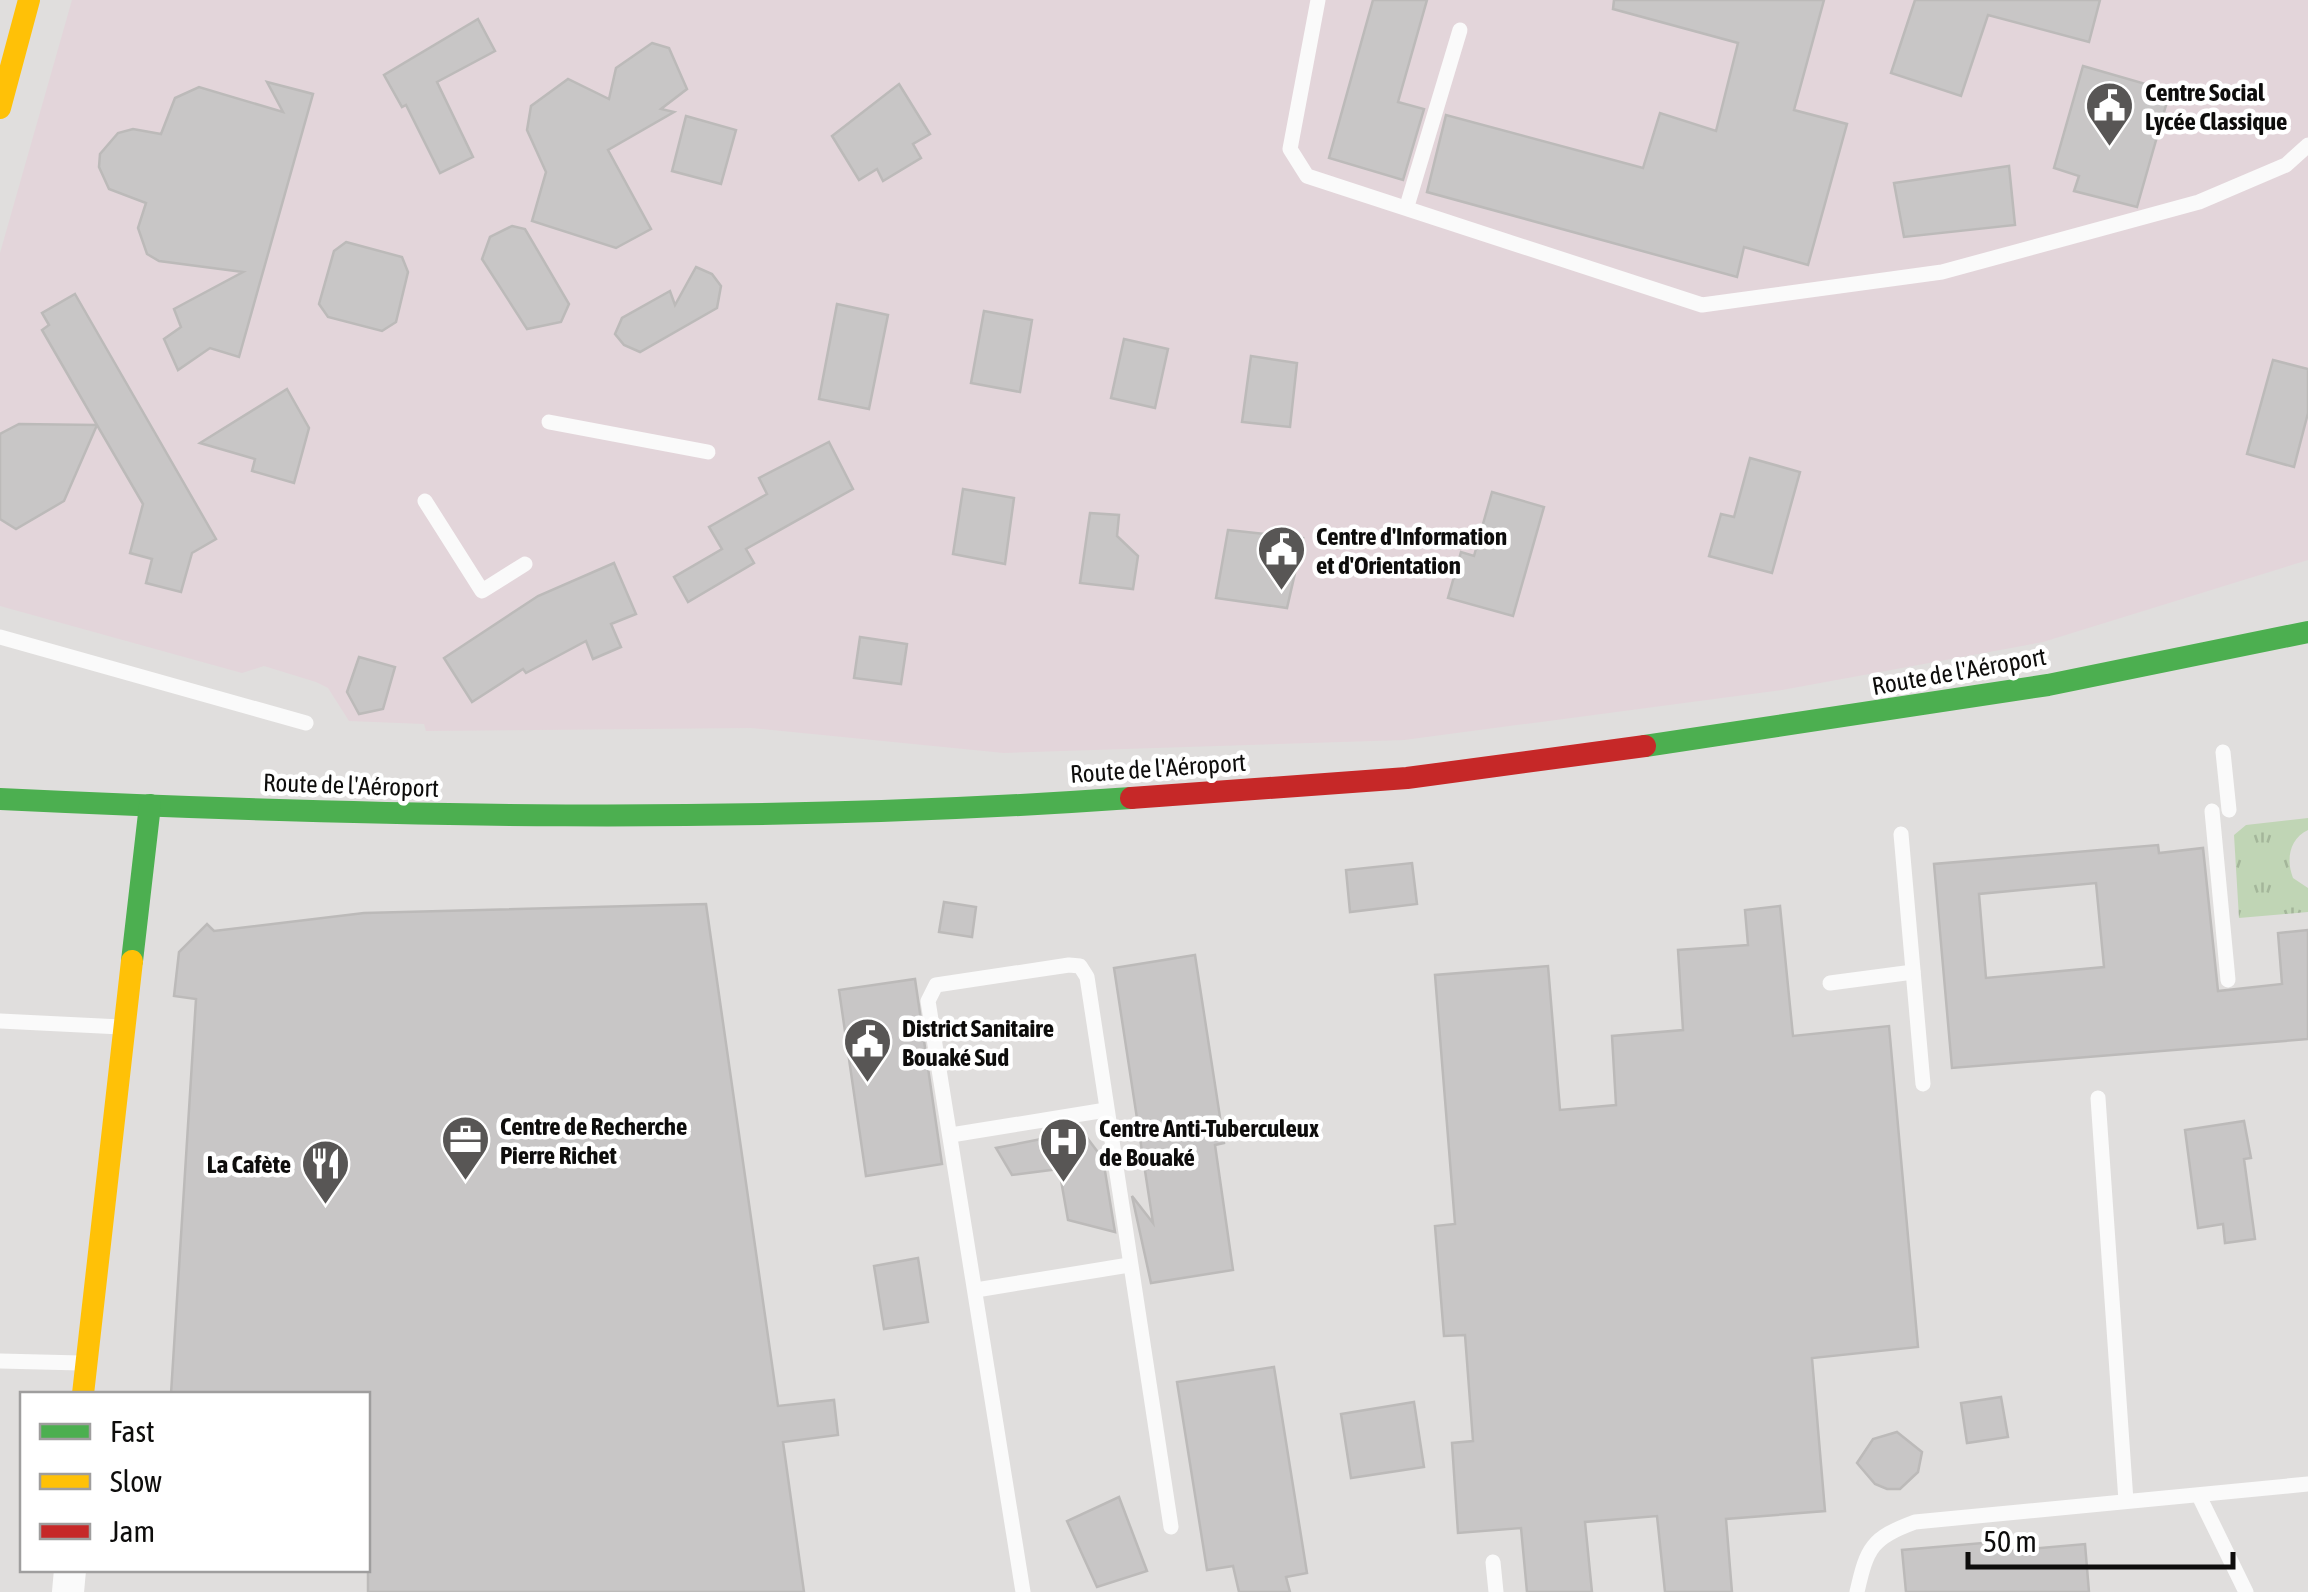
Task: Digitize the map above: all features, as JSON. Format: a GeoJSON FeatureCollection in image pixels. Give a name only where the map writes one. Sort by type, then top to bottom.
{"type":"FeatureCollection","features":[{"type":"Feature","properties":{"kind":"main road"},"geometry":{"type":"LineString","coordinates":[[0,108],[29,0]]}},
{"type":"Feature","properties":{"kind":"main road","name":"Route de l'Aéroport"},"geometry":{"type":"LineString","coordinates":[[0,799],[340,814],[667,817],[1062,803],[1407,778],[1790,728],[2048,685],[2308,632]]}},
{"type":"Feature","properties":{"kind":"main road"},"geometry":{"type":"LineString","coordinates":[[84,1392],[150,805]]}},
{"type":"Feature","properties":{"kind":"lane"},"geometry":{"type":"LineString","coordinates":[[1318,0],[1290,149],[1307,176],[1702,304],[1942,272],[2199,202],[2286,164],[2308,145]]}},
{"type":"Feature","properties":{"kind":"lane"},"geometry":{"type":"LineString","coordinates":[[1406,206],[1460,30]]}},
{"type":"Feature","properties":{"kind":"lane"},"geometry":{"type":"LineString","coordinates":[[548,422],[708,452]]}},
{"type":"Feature","properties":{"kind":"lane"},"geometry":{"type":"LineString","coordinates":[[425,500],[482,591],[525,564]]}},
{"type":"Feature","properties":{"kind":"lane"},"geometry":{"type":"LineString","coordinates":[[0,638],[306,723]]}},
{"type":"Feature","properties":{"kind":"lane"},"geometry":{"type":"LineString","coordinates":[[2223,752],[2221,811],[2228,980]]}},
{"type":"Feature","properties":{"kind":"lane"},"geometry":{"type":"LineString","coordinates":[[1901,834],[1923,1084]]}},
{"type":"Feature","properties":{"kind":"lane"},"geometry":{"type":"LineString","coordinates":[[1023,1592],[928,1001],[936,985],[1080,966],[1087,978],[1171,1527]]}},
{"type":"Feature","properties":{"kind":"lane"},"geometry":{"type":"LineString","coordinates":[[1830,982],[1913,972]]}},
{"type":"Feature","properties":{"kind":"lane"},"geometry":{"type":"LineString","coordinates":[[0,1021],[124,1027]]}},
{"type":"Feature","properties":{"kind":"lane"},"geometry":{"type":"LineString","coordinates":[[2098,1098],[2126,1501]]}},
{"type":"Feature","properties":{"kind":"lane"},"geometry":{"type":"LineString","coordinates":[[951,1135],[1106,1110]]}},
{"type":"Feature","properties":{"kind":"lane"},"geometry":{"type":"LineString","coordinates":[[976,1290],[1130,1265]]}},
{"type":"Feature","properties":{"kind":"lane"},"geometry":{"type":"LineString","coordinates":[[0,1361],[86,1363]]}},
{"type":"Feature","properties":{"kind":"lane"},"geometry":{"type":"LineString","coordinates":[[1858,1592],[1864,1560],[1880,1535],[1915,1522],[2308,1484]]}},
{"type":"Feature","properties":{"kind":"lane"},"geometry":{"type":"LineString","coordinates":[[2200,1496],[2246,1592]]}},
{"type":"Feature","properties":{"kind":"lane"},"geometry":{"type":"LineString","coordinates":[[1493,1562],[1496,1592]]}},
{"type":"Feature","properties":{"kind":"shaded area"},"geometry":{"type":"Polygon","coordinates":[[[72,0],[2308,0],[2308,560],[2043,642],[1782,690],[1404,740],[1004,753],[751,728],[426,731],[424,724],[349,721],[328,688],[316,682],[264,666],[242,673],[0,606],[0,253],[72,0]]]}},
{"type":"Feature","properties":{"kind":"green space"},"geometry":{"type":"Polygon","coordinates":[[[2308,818],[2308,830],[2293,844],[2290,864],[2293,878],[2308,888],[2308,912],[2239,918],[2234,835],[2246,825],[2308,818]]]}},
{"type":"Feature","properties":{"kind":"building"},"geometry":{"type":"Polygon","coordinates":[[[1373,0],[1427,0],[1398,102],[1424,109],[1403,180],[1329,158],[1373,0]]]}},
{"type":"Feature","properties":{"kind":"building"},"geometry":{"type":"Polygon","coordinates":[[[1614,0],[1824,0],[1794,110],[1847,124],[1808,265],[1744,247],[1737,277],[1427,192],[1446,115],[1643,168],[1660,113],[1716,131],[1738,43],[1613,9],[1614,0]]]}},
{"type":"Feature","properties":{"kind":"building"},"geometry":{"type":"Polygon","coordinates":[[[1915,0],[2100,0],[2089,42],[1988,15],[1961,96],[1891,73],[1915,0]]]}},
{"type":"Feature","properties":{"kind":"building"},"geometry":{"type":"Polygon","coordinates":[[[478,19],[495,51],[437,82],[473,157],[440,173],[406,105],[402,107],[384,75],[478,19]]]}},
{"type":"Feature","properties":{"kind":"building"},"geometry":{"type":"Polygon","coordinates":[[[652,43],[669,48],[687,89],[661,109],[674,112],[608,150],[651,229],[616,248],[532,221],[546,172],[527,130],[531,106],[568,79],[609,99],[616,68],[652,43]]]}},
{"type":"Feature","properties":{"kind":"building"},"geometry":{"type":"Polygon","coordinates":[[[2083,66],[2170,91],[2137,207],[2074,191],[2079,176],[2054,168],[2083,66]]]}},
{"type":"Feature","properties":{"kind":"building"},"geometry":{"type":"Polygon","coordinates":[[[267,82],[313,94],[239,357],[210,348],[178,370],[164,339],[181,327],[174,309],[243,272],[159,261],[147,254],[138,228],[146,203],[109,189],[99,167],[100,154],[118,133],[133,129],[161,134],[175,98],[199,87],[283,112],[267,82]]]}},
{"type":"Feature","properties":{"kind":"building"},"geometry":{"type":"Polygon","coordinates":[[[899,84],[930,134],[913,144],[921,158],[883,181],[877,169],[859,180],[832,136],[899,84]]]}},
{"type":"Feature","properties":{"kind":"building"},"geometry":{"type":"Polygon","coordinates":[[[686,116],[736,130],[721,184],[672,171],[686,116]]]}},
{"type":"Feature","properties":{"kind":"building"},"geometry":{"type":"Polygon","coordinates":[[[2009,166],[2015,225],[1904,237],[1894,183],[2009,166]]]}},
{"type":"Feature","properties":{"kind":"building"},"geometry":{"type":"Polygon","coordinates":[[[512,226],[525,229],[569,304],[561,322],[527,329],[482,259],[490,237],[512,226]]]}},
{"type":"Feature","properties":{"kind":"building"},"geometry":{"type":"Polygon","coordinates":[[[346,242],[402,257],[408,272],[396,322],[382,331],[328,317],[319,304],[334,251],[346,242]]]}},
{"type":"Feature","properties":{"kind":"building"},"geometry":{"type":"Polygon","coordinates":[[[696,267],[712,274],[721,286],[717,308],[640,352],[624,345],[615,334],[622,318],[670,291],[675,305],[696,267]]]}},
{"type":"Feature","properties":{"kind":"building"},"geometry":{"type":"Polygon","coordinates":[[[75,294],[216,539],[192,553],[181,592],[146,583],[152,559],[130,553],[143,504],[42,330],[49,325],[42,313],[75,294]]]}},
{"type":"Feature","properties":{"kind":"building"},"geometry":{"type":"Polygon","coordinates":[[[837,304],[888,315],[869,409],[819,399],[837,304]]]}},
{"type":"Feature","properties":{"kind":"building"},"geometry":{"type":"Polygon","coordinates":[[[984,311],[1032,320],[1020,392],[971,383],[984,311]]]}},
{"type":"Feature","properties":{"kind":"building"},"geometry":{"type":"Polygon","coordinates":[[[1124,339],[1168,349],[1155,408],[1111,398],[1124,339]]]}},
{"type":"Feature","properties":{"kind":"building"},"geometry":{"type":"Polygon","coordinates":[[[1251,356],[1297,363],[1290,427],[1242,422],[1251,356]]]}},
{"type":"Feature","properties":{"kind":"building"},"geometry":{"type":"Polygon","coordinates":[[[2273,360],[2308,369],[2308,413],[2294,467],[2247,454],[2273,360]]]}},
{"type":"Feature","properties":{"kind":"building"},"geometry":{"type":"Polygon","coordinates":[[[287,389],[309,428],[294,483],[252,471],[255,459],[200,443],[287,389]]]}},
{"type":"Feature","properties":{"kind":"building"},"geometry":{"type":"Polygon","coordinates":[[[19,424],[97,425],[64,501],[16,529],[0,519],[0,434],[19,424]]]}},
{"type":"Feature","properties":{"kind":"building"},"geometry":{"type":"Polygon","coordinates":[[[829,442],[853,489],[746,549],[754,563],[688,602],[674,577],[722,549],[709,527],[767,494],[759,478],[829,442]]]}},
{"type":"Feature","properties":{"kind":"building"},"geometry":{"type":"Polygon","coordinates":[[[1750,458],[1800,472],[1772,573],[1709,556],[1721,514],[1734,517],[1750,458]]]}},
{"type":"Feature","properties":{"kind":"building"},"geometry":{"type":"Polygon","coordinates":[[[963,489],[1014,498],[1005,564],[953,554],[963,489]]]}},
{"type":"Feature","properties":{"kind":"building"},"geometry":{"type":"Polygon","coordinates":[[[1492,492],[1544,507],[1513,616],[1448,598],[1461,552],[1474,556],[1492,492]]]}},
{"type":"Feature","properties":{"kind":"building"},"geometry":{"type":"Polygon","coordinates":[[[1090,513],[1119,515],[1117,536],[1138,556],[1133,589],[1080,583],[1090,513]]]}},
{"type":"Feature","properties":{"kind":"building"},"geometry":{"type":"Polygon","coordinates":[[[1228,530],[1303,538],[1287,608],[1216,598],[1228,530]]]}},
{"type":"Feature","properties":{"kind":"building"},"geometry":{"type":"Polygon","coordinates":[[[614,563],[636,614],[611,624],[621,647],[593,659],[586,641],[526,673],[523,669],[472,702],[444,658],[538,596],[614,563]]]}},
{"type":"Feature","properties":{"kind":"building"},"geometry":{"type":"Polygon","coordinates":[[[860,637],[907,644],[901,684],[854,678],[860,637]]]}},
{"type":"Feature","properties":{"kind":"building"},"geometry":{"type":"Polygon","coordinates":[[[359,657],[395,667],[383,709],[359,714],[347,692],[359,657]]]}},
{"type":"Feature","properties":{"kind":"building"},"geometry":{"type":"Polygon","coordinates":[[[2158,845],[2159,853],[2203,848],[2218,991],[2282,984],[2278,933],[2308,930],[2308,1039],[1952,1068],[1934,864],[2158,845]],[[2096,883],[1979,894],[1986,978],[2104,967],[2096,883]]]}},
{"type":"Feature","properties":{"kind":"building"},"geometry":{"type":"Polygon","coordinates":[[[1412,863],[1417,904],[1350,912],[1346,870],[1412,863]]]}},
{"type":"Feature","properties":{"kind":"building"},"geometry":{"type":"Polygon","coordinates":[[[944,902],[976,907],[972,937],[939,932],[944,902]]]}},
{"type":"Feature","properties":{"kind":"building","name":"Centre de Recherche Pierre Richet"},"geometry":{"type":"Polygon","coordinates":[[[706,904],[778,1406],[834,1400],[838,1435],[783,1442],[804,1592],[368,1592],[370,1392],[171,1392],[196,999],[174,996],[179,952],[207,924],[214,931],[364,913],[706,904]]]}},
{"type":"Feature","properties":{"kind":"building"},"geometry":{"type":"Polygon","coordinates":[[[1780,906],[1793,1036],[1889,1026],[1918,1347],[1812,1358],[1825,1511],[1726,1519],[1732,1592],[1665,1592],[1657,1516],[1585,1522],[1592,1592],[1527,1592],[1521,1528],[1458,1533],[1452,1443],[1473,1441],[1465,1335],[1444,1336],[1435,1226],[1455,1224],[1435,975],[1548,966],[1560,1110],[1616,1105],[1612,1036],[1683,1030],[1678,950],[1748,945],[1745,910],[1780,906]]]}},
{"type":"Feature","properties":{"kind":"building"},"geometry":{"type":"Polygon","coordinates":[[[1195,955],[1224,1143],[1215,1145],[1233,1270],[1151,1283],[1132,1196],[1153,1223],[1114,968],[1195,955]]]}},
{"type":"Feature","properties":{"kind":"building"},"geometry":{"type":"Polygon","coordinates":[[[915,979],[942,1164],[866,1176],[839,990],[915,979]]]}},
{"type":"Feature","properties":{"kind":"building"},"geometry":{"type":"Polygon","coordinates":[[[2244,1121],[2251,1158],[2244,1159],[2255,1239],[2225,1243],[2223,1224],[2198,1228],[2185,1130],[2244,1121]]]}},
{"type":"Feature","properties":{"kind":"building"},"geometry":{"type":"Polygon","coordinates":[[[1082,1131],[1103,1159],[1115,1232],[1068,1220],[1059,1169],[1012,1175],[996,1148],[1082,1131]]]}},
{"type":"Feature","properties":{"kind":"building"},"geometry":{"type":"Polygon","coordinates":[[[918,1258],[928,1322],[884,1329],[874,1266],[918,1258]]]}},
{"type":"Feature","properties":{"kind":"building"},"geometry":{"type":"Polygon","coordinates":[[[1274,1367],[1307,1573],[1286,1577],[1290,1592],[1239,1592],[1233,1566],[1207,1570],[1177,1382],[1274,1367]]]}},
{"type":"Feature","properties":{"kind":"building"},"geometry":{"type":"Polygon","coordinates":[[[2001,1397],[2008,1437],[1967,1443],[1961,1403],[2001,1397]]]}},
{"type":"Feature","properties":{"kind":"building"},"geometry":{"type":"Polygon","coordinates":[[[1414,1402],[1424,1467],[1351,1478],[1341,1414],[1414,1402]]]}},
{"type":"Feature","properties":{"kind":"building"},"geometry":{"type":"Polygon","coordinates":[[[1897,1432],[1922,1452],[1918,1472],[1900,1489],[1887,1489],[1875,1484],[1857,1463],[1873,1439],[1897,1432]]]}},
{"type":"Feature","properties":{"kind":"building"},"geometry":{"type":"Polygon","coordinates":[[[1119,1497],[1147,1571],[1097,1587],[1067,1521],[1119,1497]]]}},
{"type":"Feature","properties":{"kind":"building"},"geometry":{"type":"Polygon","coordinates":[[[1994,1542],[1994,1552],[2085,1544],[2089,1592],[1906,1592],[1902,1550],[1994,1542]]]}},
{"type":"Feature","properties":{"kind":"traffic: fast"},"geometry":{"type":"LineString","coordinates":[[1645,746],[2048,685],[2308,632]]}},
{"type":"Feature","properties":{"kind":"traffic: fast"},"geometry":{"type":"LineString","coordinates":[[0,799],[424,814],[707,815],[990,807],[1131,798]]}},
{"type":"Feature","properties":{"kind":"traffic: fast"},"geometry":{"type":"LineString","coordinates":[[132,961],[150,805]]}},
{"type":"Feature","properties":{"kind":"traffic: slow"},"geometry":{"type":"LineString","coordinates":[[0,108],[29,0]]}},
{"type":"Feature","properties":{"kind":"traffic: slow"},"geometry":{"type":"LineString","coordinates":[[83,1392],[132,961]]}},
{"type":"Feature","properties":{"kind":"traffic: jam"},"geometry":{"type":"LineString","coordinates":[[1131,798],[1407,778],[1645,746]]}},
{"type":"Feature","properties":{"kind":"place","name":"Centre Social Lycée Classique"},"geometry":{"type":"Point","coordinates":[2110,148]}},
{"type":"Feature","properties":{"kind":"place","name":"Centre d'Information et d'Orientation"},"geometry":{"type":"Point","coordinates":[1281,592]}},
{"type":"Feature","properties":{"kind":"place","name":"District Sanitaire Bouaké Sud"},"geometry":{"type":"Point","coordinates":[867,1084]}},
{"type":"Feature","properties":{"kind":"place","name":"Centre de Recherche Pierre Richet"},"geometry":{"type":"Point","coordinates":[465,1182]}},
{"type":"Feature","properties":{"kind":"place","name":"Centre Anti-Tuberculeux de Bouaké"},"geometry":{"type":"Point","coordinates":[1064,1184]}},
{"type":"Feature","properties":{"kind":"place","name":"La Cafète"},"geometry":{"type":"Point","coordinates":[326,1206]}}]}
